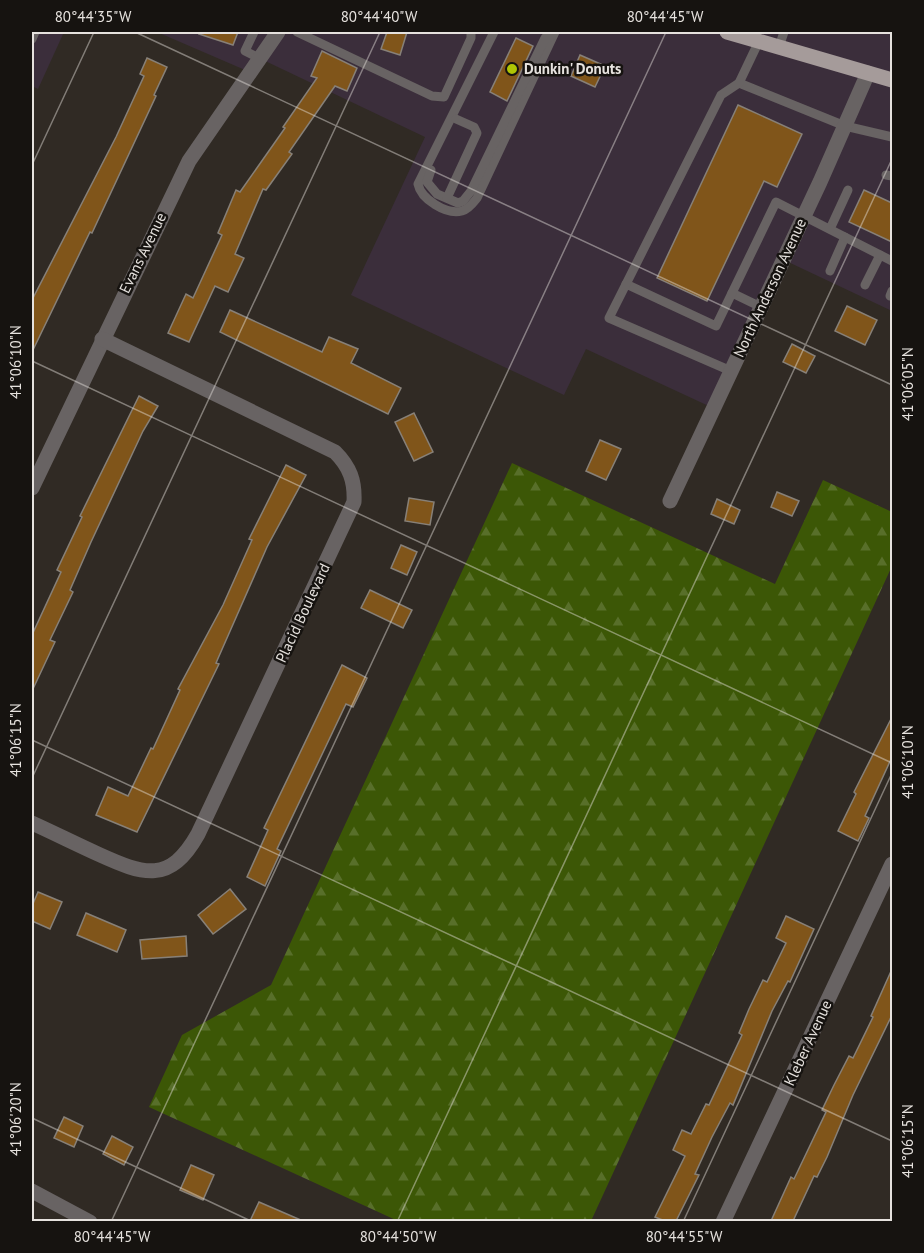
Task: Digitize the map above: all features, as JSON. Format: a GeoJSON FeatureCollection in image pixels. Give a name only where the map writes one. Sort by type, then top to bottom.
{"type":"FeatureCollection","features":[{"type":"Feature","properties":{"kind":"main road"},"geometry":{"type":"LineString","coordinates":[[733,32],[892,80]]}},
{"type":"Feature","properties":{"kind":"street","name":"Evans Avenue"},"geometry":{"type":"LineString","coordinates":[[32,488],[189,161],[278,32]]}},
{"type":"Feature","properties":{"kind":"street","name":"North Anderson Avenue"},"geometry":{"type":"LineString","coordinates":[[670,501],[804,217],[868,73]]}},
{"type":"Feature","properties":{"kind":"street","name":"Placid Boulevard"},"geometry":{"type":"LineString","coordinates":[[32,823],[131,869],[157,872],[179,861],[198,834],[354,502],[355,488],[351,472],[335,452],[102,339]]}},
{"type":"Feature","properties":{"kind":"street","name":"Kleber Avenue"},"geometry":{"type":"LineString","coordinates":[[723,1221],[888,884],[892,864]]}},
{"type":"Feature","properties":{"kind":"street"},"geometry":{"type":"LineString","coordinates":[[32,1191],[90,1221]]}},
{"type":"Feature","properties":{"kind":"lane"},"geometry":{"type":"LineString","coordinates":[[32,39],[35,32]]}},
{"type":"Feature","properties":{"kind":"lane"},"geometry":{"type":"LineString","coordinates":[[254,32],[245,51],[261,59]]}},
{"type":"Feature","properties":{"kind":"lane"},"geometry":{"type":"LineString","coordinates":[[297,32],[432,96],[444,97],[471,38],[471,32]]}},
{"type":"Feature","properties":{"kind":"lane"},"geometry":{"type":"LineString","coordinates":[[494,32],[418,184],[420,192],[427,199],[452,211],[462,211],[477,198],[554,34]]}},
{"type":"Feature","properties":{"kind":"lane"},"geometry":{"type":"LineString","coordinates":[[779,47],[784,32]]}},
{"type":"Feature","properties":{"kind":"lane"},"geometry":{"type":"LineString","coordinates":[[462,95],[465,102],[427,182],[437,194],[458,202],[464,201],[471,191],[545,38],[554,34]]}},
{"type":"Feature","properties":{"kind":"lane"},"geometry":{"type":"LineString","coordinates":[[731,371],[609,318],[721,94],[739,83],[759,41]]}},
{"type":"Feature","properties":{"kind":"lane"},"geometry":{"type":"LineString","coordinates":[[739,83],[844,126],[892,137]]}},
{"type":"Feature","properties":{"kind":"lane"},"geometry":{"type":"LineString","coordinates":[[447,198],[477,133],[474,127],[456,119]]}},
{"type":"Feature","properties":{"kind":"lane"},"geometry":{"type":"LineString","coordinates":[[830,229],[848,190]]}},
{"type":"Feature","properties":{"kind":"lane"},"geometry":{"type":"LineString","coordinates":[[626,284],[716,326],[776,202],[892,261]]}},
{"type":"Feature","properties":{"kind":"lane"},"geometry":{"type":"LineString","coordinates":[[830,271],[845,237]]}},
{"type":"Feature","properties":{"kind":"lane"},"geometry":{"type":"LineString","coordinates":[[865,285],[880,255]]}},
{"type":"Feature","properties":{"kind":"lane"},"geometry":{"type":"LineString","coordinates":[[732,293],[761,307]]}},
{"type":"Feature","properties":{"kind":"shaded area"},"geometry":{"type":"Polygon","coordinates":[[[32,32],[64,32],[38,89],[32,86],[32,32]]]}},
{"type":"Feature","properties":{"kind":"shaded area"},"geometry":{"type":"Polygon","coordinates":[[[157,32],[892,32],[892,311],[784,260],[713,408],[586,349],[564,395],[351,295],[425,137],[261,59],[252,73],[157,32]]]}},
{"type":"Feature","properties":{"kind":"green space"},"geometry":{"type":"Polygon","coordinates":[[[512,463],[775,584],[823,480],[892,512],[892,566],[591,1221],[398,1221],[149,1107],[182,1035],[271,985],[512,463]]]}},
{"type":"Feature","properties":{"kind":"building"},"geometry":{"type":"Polygon","coordinates":[[[200,32],[238,32],[233,45],[199,34],[200,32]]]}},
{"type":"Feature","properties":{"kind":"building"},"geometry":{"type":"Polygon","coordinates":[[[387,32],[407,32],[400,55],[381,49],[387,32]]]}},
{"type":"Feature","properties":{"kind":"building","name":"Dunkin' Donuts"},"geometry":{"type":"Polygon","coordinates":[[[516,38],[533,46],[507,101],[490,92],[516,38]]]}},
{"type":"Feature","properties":{"kind":"building"},"geometry":{"type":"Polygon","coordinates":[[[322,51],[357,68],[347,91],[335,86],[289,152],[292,154],[266,190],[263,189],[235,254],[244,258],[228,292],[215,286],[189,342],[168,333],[186,294],[193,298],[222,235],[218,233],[236,190],[240,192],[317,78],[311,76],[322,51]]]}},
{"type":"Feature","properties":{"kind":"building"},"geometry":{"type":"Polygon","coordinates":[[[580,55],[605,66],[595,87],[571,76],[580,55]]]}},
{"type":"Feature","properties":{"kind":"building"},"geometry":{"type":"Polygon","coordinates":[[[147,58],[167,67],[154,95],[156,96],[92,233],[90,232],[32,352],[32,300],[116,137],[144,76],[140,74],[147,58]]]}},
{"type":"Feature","properties":{"kind":"building"},"geometry":{"type":"Polygon","coordinates":[[[738,105],[802,134],[777,187],[764,181],[707,301],[657,278],[738,105]]]}},
{"type":"Feature","properties":{"kind":"building"},"geometry":{"type":"Polygon","coordinates":[[[864,190],[892,203],[892,242],[849,222],[864,190]]]}},
{"type":"Feature","properties":{"kind":"building"},"geometry":{"type":"Polygon","coordinates":[[[847,306],[877,320],[865,345],[835,331],[847,306]]]}},
{"type":"Feature","properties":{"kind":"building"},"geometry":{"type":"Polygon","coordinates":[[[230,310],[322,352],[329,337],[358,349],[351,363],[401,388],[388,414],[220,332],[230,310]]]}},
{"type":"Feature","properties":{"kind":"building"},"geometry":{"type":"Polygon","coordinates":[[[792,344],[815,356],[806,373],[783,362],[792,344]]]}},
{"type":"Feature","properties":{"kind":"building"},"geometry":{"type":"Polygon","coordinates":[[[139,396],[158,406],[143,431],[91,542],[70,590],[73,592],[50,640],[55,642],[32,691],[32,635],[61,572],[57,570],[82,517],[80,516],[139,396]]]}},
{"type":"Feature","properties":{"kind":"building"},"geometry":{"type":"Polygon","coordinates":[[[414,413],[433,452],[414,461],[395,422],[414,413]]]}},
{"type":"Feature","properties":{"kind":"building"},"geometry":{"type":"Polygon","coordinates":[[[600,440],[621,449],[606,480],[586,471],[600,440]]]}},
{"type":"Feature","properties":{"kind":"building"},"geometry":{"type":"Polygon","coordinates":[[[286,465],[306,475],[267,547],[216,663],[219,664],[137,832],[96,815],[108,787],[128,796],[151,748],[153,749],[180,690],[178,689],[223,605],[252,540],[249,539],[286,465]]]}},
{"type":"Feature","properties":{"kind":"building"},"geometry":{"type":"Polygon","coordinates":[[[777,492],[799,501],[792,516],[771,507],[777,492]]]}},
{"type":"Feature","properties":{"kind":"building"},"geometry":{"type":"Polygon","coordinates":[[[409,498],[434,502],[430,525],[405,521],[409,498]]]}},
{"type":"Feature","properties":{"kind":"building"},"geometry":{"type":"Polygon","coordinates":[[[717,499],[740,510],[734,524],[711,514],[717,499]]]}},
{"type":"Feature","properties":{"kind":"building"},"geometry":{"type":"Polygon","coordinates":[[[401,545],[417,552],[407,575],[391,568],[401,545]]]}},
{"type":"Feature","properties":{"kind":"building"},"geometry":{"type":"Polygon","coordinates":[[[370,590],[412,610],[403,628],[361,608],[370,590]]]}},
{"type":"Feature","properties":{"kind":"building"},"geometry":{"type":"Polygon","coordinates":[[[342,665],[367,678],[353,707],[346,704],[277,849],[281,851],[265,886],[247,877],[268,830],[264,828],[342,665]]]}},
{"type":"Feature","properties":{"kind":"building"},"geometry":{"type":"Polygon","coordinates":[[[892,717],[892,757],[865,816],[869,818],[858,841],[838,831],[856,794],[854,792],[892,717]]]}},
{"type":"Feature","properties":{"kind":"building"},"geometry":{"type":"Polygon","coordinates":[[[230,889],[246,909],[213,934],[198,915],[230,889]]]}},
{"type":"Feature","properties":{"kind":"building"},"geometry":{"type":"Polygon","coordinates":[[[38,892],[62,902],[50,929],[32,921],[32,906],[38,892]]]}},
{"type":"Feature","properties":{"kind":"building"},"geometry":{"type":"Polygon","coordinates":[[[86,913],[126,930],[117,952],[77,935],[86,913]]]}},
{"type":"Feature","properties":{"kind":"building"},"geometry":{"type":"Polygon","coordinates":[[[786,916],[814,929],[790,982],[788,981],[772,1011],[733,1105],[730,1103],[712,1137],[695,1174],[699,1175],[676,1221],[665,1221],[655,1217],[685,1156],[673,1150],[682,1130],[691,1134],[706,1104],[709,1105],[742,1035],[739,1033],[749,1009],[763,980],[767,982],[786,943],[776,938],[786,916]]]}},
{"type":"Feature","properties":{"kind":"building"},"geometry":{"type":"Polygon","coordinates":[[[186,936],[187,956],[142,959],[140,940],[186,936]]]}},
{"type":"Feature","properties":{"kind":"building"},"geometry":{"type":"Polygon","coordinates":[[[892,969],[892,1015],[853,1095],[827,1157],[817,1177],[814,1176],[793,1221],[771,1221],[791,1177],[794,1179],[826,1112],[822,1110],[834,1085],[849,1056],[853,1058],[873,1017],[871,1016],[892,969]]]}},
{"type":"Feature","properties":{"kind":"building"},"geometry":{"type":"Polygon","coordinates":[[[64,1117],[83,1126],[74,1147],[54,1138],[64,1117]]]}},
{"type":"Feature","properties":{"kind":"building"},"geometry":{"type":"Polygon","coordinates":[[[112,1136],[133,1147],[124,1165],[103,1154],[112,1136]]]}},
{"type":"Feature","properties":{"kind":"building"},"geometry":{"type":"Polygon","coordinates":[[[191,1165],[214,1175],[203,1200],[180,1190],[191,1165]]]}},
{"type":"Feature","properties":{"kind":"building"},"geometry":{"type":"Polygon","coordinates":[[[259,1202],[303,1221],[250,1221],[259,1202]]]}},
{"type":"Feature","properties":{"kind":"place","name":"Dunkin' Donuts"},"geometry":{"type":"Point","coordinates":[512,69]}}]}
